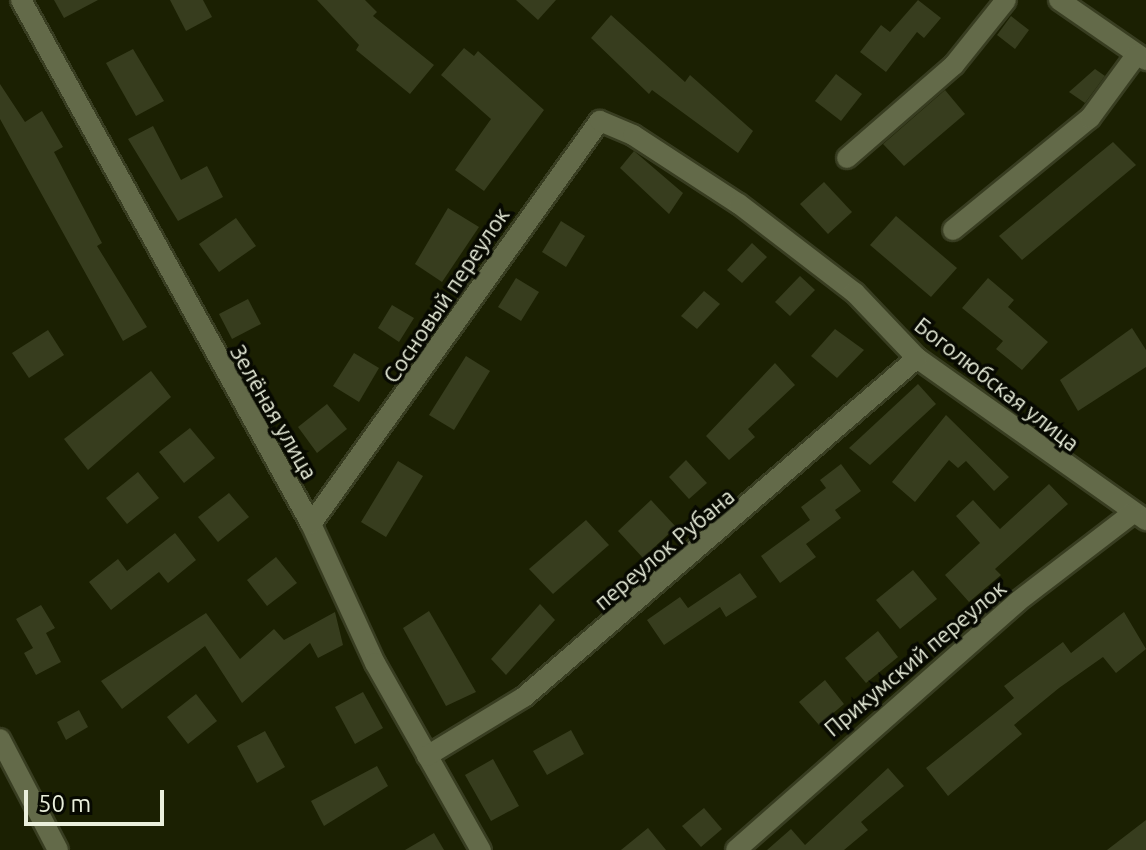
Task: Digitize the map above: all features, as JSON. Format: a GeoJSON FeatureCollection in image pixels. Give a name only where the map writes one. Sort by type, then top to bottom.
{"type":"FeatureCollection","features":[{"type":"Feature","properties":{"kind":"street","name":"Зелёная улица"},"geometry":{"type":"LineString","coordinates":[[21,0],[311,524],[427,756],[481,850]]}},
{"type":"Feature","properties":{"kind":"street"},"geometry":{"type":"LineString","coordinates":[[847,158],[954,65],[1006,0]]}},
{"type":"Feature","properties":{"kind":"street"},"geometry":{"type":"LineString","coordinates":[[953,230],[1090,118],[1142,57],[1059,0]]}},
{"type":"Feature","properties":{"kind":"street","name":"Сосновый переулок"},"geometry":{"type":"LineString","coordinates":[[311,524],[600,121],[633,135]]}},
{"type":"Feature","properties":{"kind":"street","name":"Боголюбская улица"},"geometry":{"type":"LineString","coordinates":[[633,135],[739,204],[855,293],[917,358],[1140,516]]}},
{"type":"Feature","properties":{"kind":"street","name":"переулок Рубана"},"geometry":{"type":"LineString","coordinates":[[427,756],[524,697],[917,358]]}},
{"type":"Feature","properties":{"kind":"street","name":"Прикумский переулок"},"geometry":{"type":"LineString","coordinates":[[736,850],[1005,611],[1140,516]]}},
{"type":"Feature","properties":{"kind":"street"},"geometry":{"type":"LineString","coordinates":[[0,739],[58,850]]}},
{"type":"Feature","properties":{"kind":"building"},"geometry":{"type":"Polygon","coordinates":[[[54,0],[98,0],[64,18],[54,0]]]}},
{"type":"Feature","properties":{"kind":"building"},"geometry":{"type":"Polygon","coordinates":[[[170,0],[203,0],[212,17],[186,31],[170,0]]]}},
{"type":"Feature","properties":{"kind":"building"},"geometry":{"type":"Polygon","coordinates":[[[317,0],[365,0],[377,12],[373,16],[434,65],[410,94],[356,50],[359,45],[317,0]]]}},
{"type":"Feature","properties":{"kind":"building"},"geometry":{"type":"Polygon","coordinates":[[[516,0],[556,0],[538,20],[516,0]]]}},
{"type":"Feature","properties":{"kind":"building"},"geometry":{"type":"Polygon","coordinates":[[[918,0],[941,18],[924,38],[917,32],[886,72],[860,52],[881,25],[890,32],[918,0]]]}},
{"type":"Feature","properties":{"kind":"building"},"geometry":{"type":"Polygon","coordinates":[[[611,15],[685,82],[690,75],[753,131],[738,153],[652,90],[649,94],[591,38],[611,15]]]}},
{"type":"Feature","properties":{"kind":"building"},"geometry":{"type":"Polygon","coordinates":[[[1011,16],[1029,30],[1015,49],[997,35],[1011,16]]]}},
{"type":"Feature","properties":{"kind":"building"},"geometry":{"type":"Polygon","coordinates":[[[464,48],[474,56],[478,51],[544,110],[484,191],[455,170],[491,119],[441,75],[464,48]]]}},
{"type":"Feature","properties":{"kind":"building"},"geometry":{"type":"Polygon","coordinates":[[[133,49],[164,101],[136,116],[106,63],[133,49]]]}},
{"type":"Feature","properties":{"kind":"building"},"geometry":{"type":"Polygon","coordinates":[[[1095,69],[1105,76],[1085,103],[1069,92],[1095,69]]]}},
{"type":"Feature","properties":{"kind":"building"},"geometry":{"type":"Polygon","coordinates":[[[836,74],[862,94],[841,121],[815,101],[836,74]]]}},
{"type":"Feature","properties":{"kind":"building"},"geometry":{"type":"Polygon","coordinates":[[[0,84],[25,122],[42,111],[63,147],[54,152],[102,243],[97,246],[147,327],[123,341],[0,119],[0,84]]]}},
{"type":"Feature","properties":{"kind":"building"},"geometry":{"type":"Polygon","coordinates":[[[945,90],[965,114],[904,166],[883,144],[945,90]]]}},
{"type":"Feature","properties":{"kind":"building"},"geometry":{"type":"Polygon","coordinates":[[[153,126],[181,180],[207,166],[223,197],[178,221],[128,139],[153,126]]]}},
{"type":"Feature","properties":{"kind":"building"},"geometry":{"type":"Polygon","coordinates":[[[1113,142],[1136,165],[1022,260],[999,236],[1113,142]]]}},
{"type":"Feature","properties":{"kind":"building"},"geometry":{"type":"Polygon","coordinates":[[[634,151],[683,193],[669,214],[620,168],[634,151]]]}},
{"type":"Feature","properties":{"kind":"building"},"geometry":{"type":"Polygon","coordinates":[[[824,182],[852,212],[828,234],[800,204],[824,182]]]}},
{"type":"Feature","properties":{"kind":"building"},"geometry":{"type":"Polygon","coordinates":[[[448,208],[479,227],[442,282],[415,264],[448,208]]]}},
{"type":"Feature","properties":{"kind":"building"},"geometry":{"type":"Polygon","coordinates":[[[896,216],[957,268],[931,297],[870,245],[896,216]]]}},
{"type":"Feature","properties":{"kind":"building"},"geometry":{"type":"Polygon","coordinates":[[[236,218],[256,246],[219,272],[199,244],[236,218]]]}},
{"type":"Feature","properties":{"kind":"building"},"geometry":{"type":"Polygon","coordinates":[[[561,221],[585,236],[566,267],[542,252],[561,221]]]}},
{"type":"Feature","properties":{"kind":"building"},"geometry":{"type":"Polygon","coordinates":[[[752,243],[767,257],[742,283],[727,270],[752,243]]]}},
{"type":"Feature","properties":{"kind":"building"},"geometry":{"type":"Polygon","coordinates":[[[800,276],[815,290],[790,316],[775,302],[800,276]]]}},
{"type":"Feature","properties":{"kind":"building"},"geometry":{"type":"Polygon","coordinates":[[[516,278],[539,292],[521,321],[498,307],[516,278]]]}},
{"type":"Feature","properties":{"kind":"building"},"geometry":{"type":"Polygon","coordinates":[[[988,278],[1014,300],[1008,307],[1048,342],[1022,370],[996,349],[1003,341],[962,308],[988,278]]]}},
{"type":"Feature","properties":{"kind":"building"},"geometry":{"type":"Polygon","coordinates":[[[704,291],[720,304],[697,329],[681,316],[704,291]]]}},
{"type":"Feature","properties":{"kind":"building"},"geometry":{"type":"Polygon","coordinates":[[[248,299],[261,324],[232,339],[219,314],[248,299]]]}},
{"type":"Feature","properties":{"kind":"building"},"geometry":{"type":"Polygon","coordinates":[[[392,305],[414,318],[399,342],[378,328],[392,305]]]}},
{"type":"Feature","properties":{"kind":"building"},"geometry":{"type":"Polygon","coordinates":[[[1132,328],[1146,350],[1146,367],[1078,411],[1060,380],[1132,328]]]}},
{"type":"Feature","properties":{"kind":"building"},"geometry":{"type":"Polygon","coordinates":[[[835,329],[864,350],[837,378],[811,356],[835,329]]]}},
{"type":"Feature","properties":{"kind":"building"},"geometry":{"type":"Polygon","coordinates":[[[48,330],[64,355],[29,378],[12,353],[48,330]]]}},
{"type":"Feature","properties":{"kind":"building"},"geometry":{"type":"Polygon","coordinates":[[[354,353],[379,368],[359,402],[333,386],[354,353]]]}},
{"type":"Feature","properties":{"kind":"building"},"geometry":{"type":"Polygon","coordinates":[[[466,356],[490,371],[454,430],[429,415],[466,356]]]}},
{"type":"Feature","properties":{"kind":"building"},"geometry":{"type":"Polygon","coordinates":[[[775,363],[795,385],[748,429],[755,437],[729,460],[706,436],[775,363]]]}},
{"type":"Feature","properties":{"kind":"building"},"geometry":{"type":"Polygon","coordinates":[[[151,371],[171,397],[88,470],[64,439],[151,371]]]}},
{"type":"Feature","properties":{"kind":"building"},"geometry":{"type":"Polygon","coordinates":[[[918,384],[936,404],[870,465],[849,448],[918,384]]]}},
{"type":"Feature","properties":{"kind":"building"},"geometry":{"type":"Polygon","coordinates":[[[327,404],[347,429],[317,453],[298,427],[327,404]]]}},
{"type":"Feature","properties":{"kind":"building"},"geometry":{"type":"Polygon","coordinates":[[[946,415],[1009,477],[994,491],[966,461],[958,468],[949,460],[915,502],[892,482],[946,415]]]}},
{"type":"Feature","properties":{"kind":"building"},"geometry":{"type":"Polygon","coordinates":[[[190,428],[215,458],[184,483],[159,452],[190,428]]]}},
{"type":"Feature","properties":{"kind":"building"},"geometry":{"type":"Polygon","coordinates":[[[686,460],[707,483],[689,499],[669,477],[686,460]]]}},
{"type":"Feature","properties":{"kind":"building"},"geometry":{"type":"Polygon","coordinates":[[[398,461],[423,476],[386,537],[361,522],[398,461]]]}},
{"type":"Feature","properties":{"kind":"building"},"geometry":{"type":"Polygon","coordinates":[[[841,464],[861,491],[835,510],[841,518],[806,544],[816,557],[780,583],[761,556],[810,520],[801,507],[826,488],[820,480],[841,464]]]}},
{"type":"Feature","properties":{"kind":"building"},"geometry":{"type":"Polygon","coordinates":[[[138,472],[159,498],[127,524],[106,498],[138,472]]]}},
{"type":"Feature","properties":{"kind":"building"},"geometry":{"type":"Polygon","coordinates":[[[1049,484],[1068,504],[995,569],[1001,575],[969,602],[945,575],[980,543],[956,516],[973,500],[1000,529],[1049,484]]]}},
{"type":"Feature","properties":{"kind":"building"},"geometry":{"type":"Polygon","coordinates":[[[229,493],[249,517],[218,542],[198,517],[229,493]]]}},
{"type":"Feature","properties":{"kind":"building"},"geometry":{"type":"Polygon","coordinates":[[[651,500],[676,527],[643,558],[618,531],[651,500]]]}},
{"type":"Feature","properties":{"kind":"building"},"geometry":{"type":"Polygon","coordinates":[[[586,520],[609,545],[553,594],[529,569],[586,520]]]}},
{"type":"Feature","properties":{"kind":"building"},"geometry":{"type":"Polygon","coordinates":[[[175,533],[196,560],[168,583],[159,572],[111,610],[89,582],[118,559],[127,571],[175,533]]]}},
{"type":"Feature","properties":{"kind":"building"},"geometry":{"type":"Polygon","coordinates":[[[276,557],[297,583],[267,606],[247,580],[276,557]]]}},
{"type":"Feature","properties":{"kind":"building"},"geometry":{"type":"Polygon","coordinates":[[[913,570],[937,599],[900,629],[876,600],[913,570]]]}},
{"type":"Feature","properties":{"kind":"building"},"geometry":{"type":"Polygon","coordinates":[[[740,573],[757,597],[726,617],[720,607],[664,645],[647,620],[680,597],[688,608],[740,573]]]}},
{"type":"Feature","properties":{"kind":"building"},"geometry":{"type":"Polygon","coordinates":[[[540,604],[555,620],[506,675],[491,659],[540,604]]]}},
{"type":"Feature","properties":{"kind":"building"},"geometry":{"type":"Polygon","coordinates":[[[41,605],[55,628],[46,633],[61,662],[36,675],[24,653],[33,648],[16,619],[41,605]]]}},
{"type":"Feature","properties":{"kind":"building"},"geometry":{"type":"Polygon","coordinates":[[[429,611],[476,692],[446,706],[403,628],[429,611]]]}},
{"type":"Feature","properties":{"kind":"building"},"geometry":{"type":"Polygon","coordinates":[[[335,612],[343,645],[318,658],[310,643],[242,703],[205,646],[122,709],[101,681],[206,613],[240,659],[274,629],[284,640],[335,612]]]}},
{"type":"Feature","properties":{"kind":"building"},"geometry":{"type":"Polygon","coordinates":[[[1124,612],[1146,649],[1116,673],[1103,657],[1059,688],[1014,725],[1022,734],[948,796],[926,768],[1014,698],[1004,686],[1063,642],[1071,653],[1124,612]]]}},
{"type":"Feature","properties":{"kind":"building"},"geometry":{"type":"Polygon","coordinates":[[[878,631],[898,657],[866,683],[845,658],[878,631]]]}},
{"type":"Feature","properties":{"kind":"building"},"geometry":{"type":"Polygon","coordinates":[[[825,680],[844,704],[819,725],[799,702],[825,680]]]}},
{"type":"Feature","properties":{"kind":"building"},"geometry":{"type":"Polygon","coordinates":[[[363,692],[383,728],[355,744],[335,707],[363,692]]]}},
{"type":"Feature","properties":{"kind":"building"},"geometry":{"type":"Polygon","coordinates":[[[196,694],[217,721],[188,744],[167,717],[196,694]]]}},
{"type":"Feature","properties":{"kind":"building"},"geometry":{"type":"Polygon","coordinates":[[[79,710],[88,727],[66,740],[57,722],[79,710]]]}},
{"type":"Feature","properties":{"kind":"building"},"geometry":{"type":"Polygon","coordinates":[[[571,730],[584,754],[547,775],[533,751],[571,730]]]}},
{"type":"Feature","properties":{"kind":"building"},"geometry":{"type":"Polygon","coordinates":[[[265,731],[285,767],[257,783],[237,746],[265,731]]]}},
{"type":"Feature","properties":{"kind":"building"},"geometry":{"type":"Polygon","coordinates":[[[493,759],[519,806],[491,821],[465,775],[493,759]]]}},
{"type":"Feature","properties":{"kind":"building"},"geometry":{"type":"Polygon","coordinates":[[[377,766],[388,786],[324,826],[311,801],[377,766]]]}},
{"type":"Feature","properties":{"kind":"building"},"geometry":{"type":"Polygon","coordinates":[[[888,768],[904,786],[861,822],[868,830],[844,850],[767,850],[791,829],[805,845],[888,768]]]}},
{"type":"Feature","properties":{"kind":"building"},"geometry":{"type":"Polygon","coordinates":[[[704,808],[722,829],[701,847],[682,826],[704,808]]]}},
{"type":"Feature","properties":{"kind":"building"},"geometry":{"type":"Polygon","coordinates":[[[1146,820],[1146,850],[1107,850],[1146,820]]]}},
{"type":"Feature","properties":{"kind":"building"},"geometry":{"type":"Polygon","coordinates":[[[648,828],[666,850],[621,850],[648,828]]]}},
{"type":"Feature","properties":{"kind":"building"},"geometry":{"type":"Polygon","coordinates":[[[434,833],[444,850],[405,850],[434,833]]]}}]}
